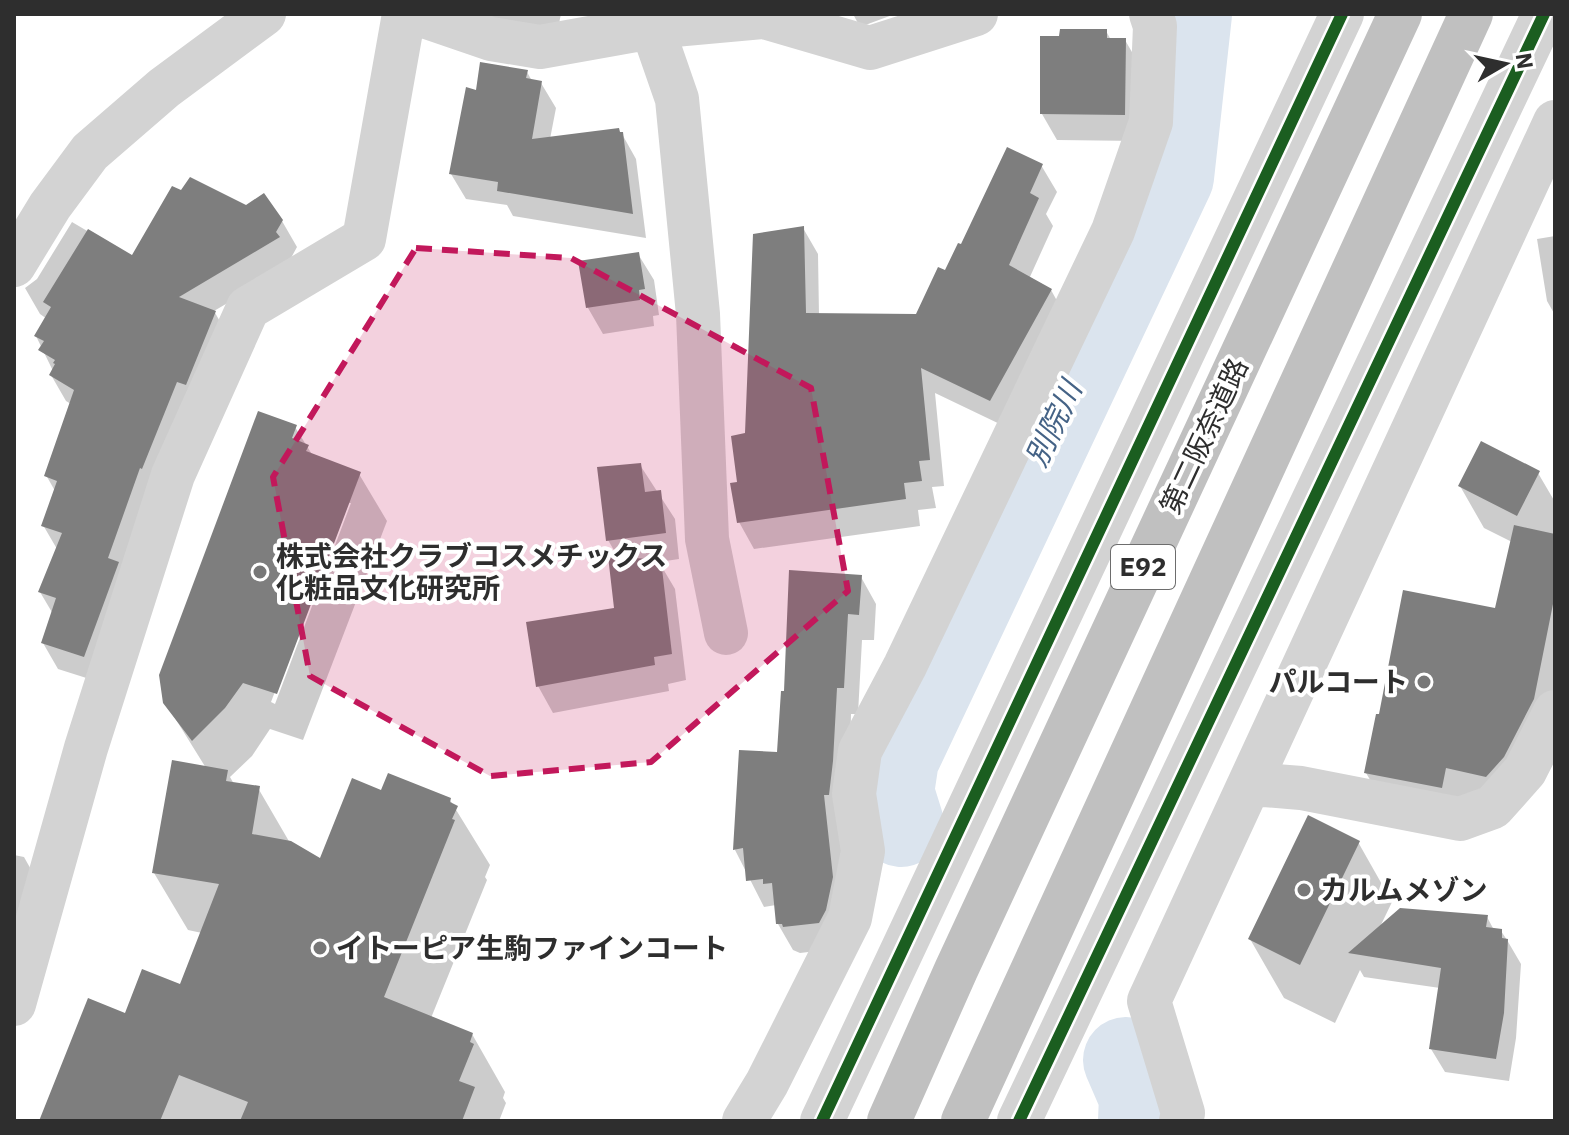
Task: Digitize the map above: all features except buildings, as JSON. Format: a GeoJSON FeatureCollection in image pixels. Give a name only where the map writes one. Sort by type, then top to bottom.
{"type":"FeatureCollection","features":[{"type":"Feature","properties":{"kind":"highway","name":"第二阪奈道路"},"geometry":{"type":"LineString","coordinates":[[889,1121],[956,970],[1400,14]]}},
{"type":"Feature","properties":{"kind":"highway","name":"E92"},"geometry":{"type":"LineString","coordinates":[[963,1121],[1471,14]]}},
{"type":"Feature","properties":{"kind":"street"},"geometry":{"type":"LineString","coordinates":[[14,265],[50,206],[90,152],[164,88],[264,14]]}},
{"type":"Feature","properties":{"kind":"street"},"geometry":{"type":"LineString","coordinates":[[14,1004],[86,748],[173,475],[248,308],[364,239],[404,14]]}},
{"type":"Feature","properties":{"kind":"street"},"geometry":{"type":"LineString","coordinates":[[418,14],[491,39],[540,47],[652,27],[764,17],[870,48],[976,14]]}},
{"type":"Feature","properties":{"kind":"street"},"geometry":{"type":"LineString","coordinates":[[744,1121],[767,1083],[850,918],[863,851],[854,794],[860,751],[905,666],[1113,231],[1151,122],[1155,26],[1151,14]]}},
{"type":"Feature","properties":{"kind":"street"},"geometry":{"type":"LineString","coordinates":[[822,1121],[1342,14]]}},
{"type":"Feature","properties":{"kind":"street"},"geometry":{"type":"LineString","coordinates":[[1019,1121],[1544,14]]}},
{"type":"Feature","properties":{"kind":"street"},"geometry":{"type":"LineString","coordinates":[[652,27],[677,99],[698,314],[707,539],[726,633]]}},
{"type":"Feature","properties":{"kind":"street"},"geometry":{"type":"LineString","coordinates":[[1181,1121],[1183,1113],[1149,1001],[1555,122]]}},
{"type":"Feature","properties":{"kind":"street"},"geometry":{"type":"LineString","coordinates":[[1251,784],[1301,788],[1460,819],[1493,807],[1525,771],[1555,712]]}},
{"type":"Feature","properties":{"kind":"highlighted area"},"geometry":{"type":"Polygon","coordinates":[[[416,248],[571,258],[811,388],[848,591],[651,762],[490,776],[310,676],[273,477],[416,248]]]}},
{"type":"Feature","properties":{"kind":"waterway","name":"別院川"},"geometry":{"type":"LineString","coordinates":[[901,824],[891,792],[896,759],[1171,177],[1189,14]]}},
{"type":"Feature","properties":{"kind":"waterway","name":"別院川"},"geometry":{"type":"LineString","coordinates":[[1126,1060],[1142,1097],[1141,1121]]}},
{"type":"Feature","properties":{"kind":"cycle path"},"geometry":{"type":"LineString","coordinates":[[822,1121],[1342,14]]}},
{"type":"Feature","properties":{"kind":"cycle path"},"geometry":{"type":"LineString","coordinates":[[1019,1121],[1544,14]]}},
{"type":"Feature","properties":{"kind":"place","name":"株式会社クラブコスメチックス 化粧品文化研究所"},"geometry":{"type":"Point","coordinates":[260,572]}},
{"type":"Feature","properties":{"kind":"place","name":"パルコート"},"geometry":{"type":"Point","coordinates":[1424,682]}},
{"type":"Feature","properties":{"kind":"place","name":"カルムメゾン"},"geometry":{"type":"Point","coordinates":[1304,890]}},
{"type":"Feature","properties":{"kind":"place","name":"イトーピア生駒ファインコート"},"geometry":{"type":"Point","coordinates":[320,948]}}]}
